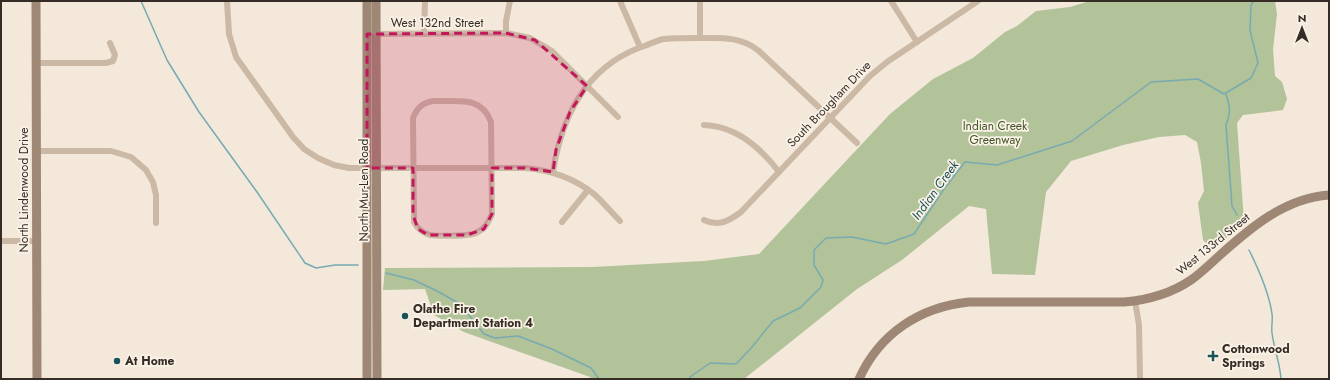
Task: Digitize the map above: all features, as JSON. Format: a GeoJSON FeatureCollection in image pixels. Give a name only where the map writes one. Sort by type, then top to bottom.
{"type":"FeatureCollection","features":[{"type":"Feature","properties":{"kind":"street","name":"North Lindenwood Drive"},"geometry":{"type":"LineString","coordinates":[[36,1],[37,379]]}},
{"type":"Feature","properties":{"kind":"street"},"geometry":{"type":"LineString","coordinates":[[227,1],[228,34],[233,50],[242,66],[293,137],[311,154],[326,162],[342,167],[540,169],[553,172],[573,180],[594,194],[620,221]]}},
{"type":"Feature","properties":{"kind":"street","name":"North Mur-Len Road"},"geometry":{"type":"LineString","coordinates":[[367,1],[371,34],[372,168],[377,379]]}},
{"type":"Feature","properties":{"kind":"street","name":"North Mur-Len Road"},"geometry":{"type":"LineString","coordinates":[[371,34],[376,1]]}},
{"type":"Feature","properties":{"kind":"street"},"geometry":{"type":"LineString","coordinates":[[424,34],[425,1]]}},
{"type":"Feature","properties":{"kind":"street"},"geometry":{"type":"LineString","coordinates":[[506,34],[506,21],[510,1]]}},
{"type":"Feature","properties":{"kind":"street"},"geometry":{"type":"LineString","coordinates":[[620,1],[640,47]]}},
{"type":"Feature","properties":{"kind":"street"},"geometry":{"type":"LineString","coordinates":[[700,1],[700,38]]}},
{"type":"Feature","properties":{"kind":"street"},"geometry":{"type":"LineString","coordinates":[[890,1],[917,42]]}},
{"type":"Feature","properties":{"kind":"street","name":"South Brougham Drive"},"geometry":{"type":"LineString","coordinates":[[704,220],[712,223],[719,223],[736,216],[870,76],[887,62],[978,1]]}},
{"type":"Feature","properties":{"kind":"street","name":"West 132nd Street"},"geometry":{"type":"LineString","coordinates":[[371,34],[521,35],[535,40],[552,52],[618,117]]}},
{"type":"Feature","properties":{"kind":"street"},"geometry":{"type":"LineString","coordinates":[[553,172],[556,150],[570,112],[580,93],[599,73],[618,57],[640,47],[663,40],[733,38],[754,47],[857,143]]}},
{"type":"Feature","properties":{"kind":"street"},"geometry":{"type":"LineString","coordinates":[[36,63],[106,63],[113,61],[115,55],[110,43]]}},
{"type":"Feature","properties":{"kind":"street"},"geometry":{"type":"LineString","coordinates":[[440,101],[469,102],[476,103],[482,107],[488,114],[491,122],[492,168],[492,214],[484,229],[476,234],[467,235],[428,235],[418,229],[414,222],[413,212],[413,168],[413,118],[420,106],[426,102],[440,101]]}},
{"type":"Feature","properties":{"kind":"street"},"geometry":{"type":"LineString","coordinates":[[704,125],[725,128],[746,139],[773,164],[779,172]]}},
{"type":"Feature","properties":{"kind":"street"},"geometry":{"type":"LineString","coordinates":[[36,151],[111,151],[131,157],[146,170],[153,182],[156,195],[156,223]]}},
{"type":"Feature","properties":{"kind":"street","name":"North Mur-Len Road"},"geometry":{"type":"LineString","coordinates":[[367,379],[372,168]]}},
{"type":"Feature","properties":{"kind":"street"},"geometry":{"type":"LineString","coordinates":[[562,222],[588,190]]}},
{"type":"Feature","properties":{"kind":"street","name":"West 133rd Street"},"geometry":{"type":"LineString","coordinates":[[859,379],[866,365],[882,344],[902,326],[924,313],[942,307],[963,303],[1136,301],[1157,296],[1190,281],[1249,229],[1278,210],[1309,198],[1329,195]]}},
{"type":"Feature","properties":{"kind":"street"},"geometry":{"type":"LineString","coordinates":[[1,241],[36,241]]}},
{"type":"Feature","properties":{"kind":"street"},"geometry":{"type":"LineString","coordinates":[[1136,301],[1139,325],[1140,379]]}},
{"type":"Feature","properties":{"kind":"highlighted area"},"geometry":{"type":"Polygon","coordinates":[[[506,33],[535,40],[587,86],[570,112],[556,150],[553,172],[525,168],[492,168],[492,214],[484,229],[467,235],[428,235],[418,229],[413,215],[413,168],[367,168],[367,34],[506,33]]]}},
{"type":"Feature","properties":{"kind":"green space","name":"Indian Creek Greenway"},"geometry":{"type":"Polygon","coordinates":[[[1090,1],[1275,1],[1277,14],[1273,49],[1275,76],[1282,82],[1287,99],[1283,110],[1243,115],[1237,123],[1244,222],[1213,250],[1203,240],[1198,203],[1204,191],[1197,142],[1185,135],[1159,137],[1123,145],[1071,161],[1046,192],[1035,275],[992,274],[986,209],[969,206],[902,260],[857,289],[744,379],[591,379],[590,377],[464,332],[434,315],[425,289],[383,290],[385,268],[593,267],[704,261],[759,254],[890,114],[933,79],[973,58],[1005,32],[1017,26],[1036,11],[1070,7],[1090,1]]]}},
{"type":"Feature","properties":{"kind":"waterway"},"geometry":{"type":"LineString","coordinates":[[141,1],[167,60],[199,112],[257,192],[305,263],[316,268],[335,265],[358,265]]}},
{"type":"Feature","properties":{"kind":"waterway","name":"Indian Creek"},"geometry":{"type":"LineString","coordinates":[[689,379],[710,363],[736,364],[773,321],[800,308],[821,287],[823,280],[814,265],[814,250],[826,238],[852,237],[886,244],[914,234],[944,189],[965,162],[997,165],[1072,141],[1151,82],[1198,79],[1224,94],[1251,78],[1258,63],[1250,30],[1251,5],[1254,1]]}},
{"type":"Feature","properties":{"kind":"waterway"},"geometry":{"type":"LineString","coordinates":[[1226,94],[1229,110],[1226,125],[1232,206],[1237,215]]}},
{"type":"Feature","properties":{"kind":"waterway"},"geometry":{"type":"LineString","coordinates":[[1249,250],[1260,273],[1271,306],[1272,333],[1281,379]]}},
{"type":"Feature","properties":{"kind":"waterway"},"geometry":{"type":"LineString","coordinates":[[386,273],[414,280],[460,304],[484,334],[495,338],[518,336],[552,349],[591,368],[599,379]]}},
{"type":"Feature","properties":{"kind":"place","name":"Olathe Fire Department Station 4"},"geometry":{"type":"Point","coordinates":[405,316]}},
{"type":"Feature","properties":{"kind":"place","name":"Cottonwood Springs"},"geometry":{"type":"Point","coordinates":[1213,356]}},
{"type":"Feature","properties":{"kind":"place","name":"At Home"},"geometry":{"type":"Point","coordinates":[117,361]}}]}
